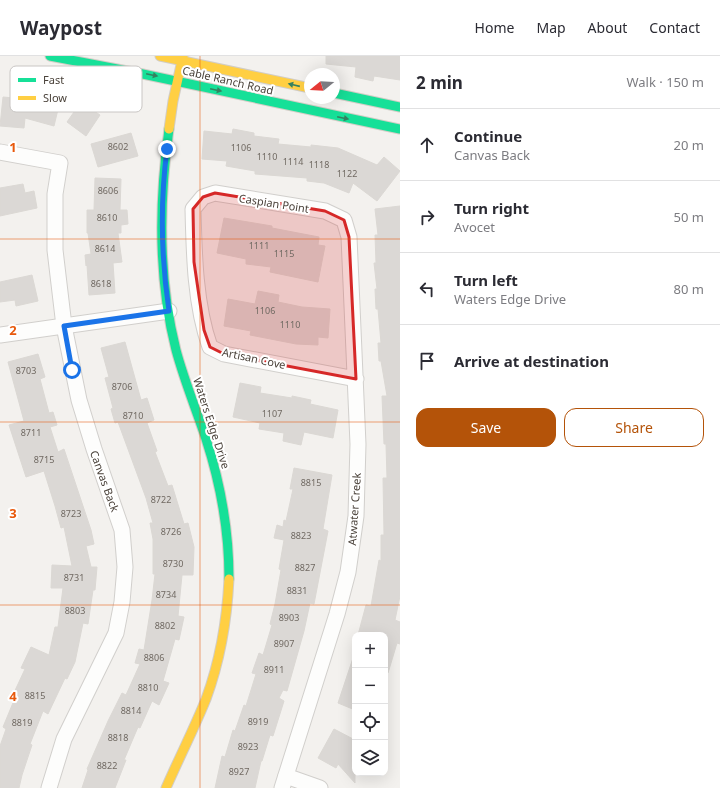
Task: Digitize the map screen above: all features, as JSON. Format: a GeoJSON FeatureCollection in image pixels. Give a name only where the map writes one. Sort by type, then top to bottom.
{"type":"FeatureCollection","features":[{"type":"Feature","properties":{"kind":"street","name":"Cable Ranch Road"},"geometry":{"type":"LineString","coordinates":[[50,56],[101,66]]}},
{"type":"Feature","properties":{"kind":"street","name":"Cable Ranch Road"},"geometry":{"type":"LineString","coordinates":[[160,56],[183,58],[304,87]]}},
{"type":"Feature","properties":{"kind":"street","name":"Waters Edge Drive"},"geometry":{"type":"LineString","coordinates":[[166,788],[196,723],[214,673],[225,622],[229,572],[227,535],[222,497],[210,453],[176,349],[169,311],[163,259],[163,196],[169,130],[183,58]]}},
{"type":"Feature","properties":{"kind":"street","name":"Cable Ranch Road"},"geometry":{"type":"LineString","coordinates":[[142,74],[400,129]]}},
{"type":"Feature","properties":{"kind":"street"},"geometry":{"type":"LineString","coordinates":[[340,94],[400,106]]}},
{"type":"Feature","properties":{"kind":"street","name":"Canvas Back"},"geometry":{"type":"LineString","coordinates":[[0,152],[60,163],[55,194],[55,250],[64,326],[79,400],[122,530],[125,567],[122,602],[116,633],[64,739],[49,788]]}},
{"type":"Feature","properties":{"kind":"street","name":"Caspian Point"},"geometry":{"type":"LineString","coordinates":[[203,197],[215,193],[317,209],[344,220]]}},
{"type":"Feature","properties":{"kind":"street","name":"Artisan Cove"},"geometry":{"type":"LineString","coordinates":[[203,197],[193,209],[194,262],[204,330],[210,347],[224,354],[356,379]]}},
{"type":"Feature","properties":{"kind":"street","name":"Atwater Creek"},"geometry":{"type":"LineString","coordinates":[[284,782],[337,614],[348,572],[356,516],[358,444],[356,379],[349,237],[344,220]]}},
{"type":"Feature","properties":{"kind":"street"},"geometry":{"type":"LineString","coordinates":[[0,335],[169,311]]}},
{"type":"Feature","properties":{"kind":"street"},"geometry":{"type":"LineString","coordinates":[[284,782],[320,788]]}},
{"type":"Feature","properties":{"kind":"highlighted area"},"geometry":{"type":"Polygon","coordinates":[[[215,193],[325,211],[344,220],[349,237],[356,379],[224,354],[210,347],[204,330],[194,262],[193,209],[203,197],[215,193]]]}},
{"type":"Feature","properties":{"kind":"building"},"geometry":{"type":"Polygon","coordinates":[[[326,56],[400,56],[400,80],[374,76],[373,81],[355,77],[356,67],[326,64],[326,56]]]}},
{"type":"Feature","properties":{"kind":"building"},"geometry":{"type":"Polygon","coordinates":[[[3,97],[10,98],[10,112],[57,112],[54,126],[25,118],[24,128],[0,126],[3,97]]]}},
{"type":"Feature","properties":{"kind":"building"},"geometry":{"type":"Polygon","coordinates":[[[74,112],[96,112],[100,115],[86,136],[67,122],[74,112]]]}},
{"type":"Feature","properties":{"kind":"building"},"geometry":{"type":"Polygon","coordinates":[[[233,129],[254,133],[254,136],[279,139],[278,144],[338,148],[377,165],[384,157],[400,171],[377,201],[353,183],[349,193],[324,183],[307,181],[307,178],[255,174],[255,171],[226,166],[227,161],[202,159],[204,131],[232,134],[233,129]]]}},
{"type":"Feature","properties":{"kind":"building"},"geometry":{"type":"Polygon","coordinates":[[[131,133],[138,156],[98,167],[91,144],[131,133]]]}},
{"type":"Feature","properties":{"kind":"building"},"geometry":{"type":"Polygon","coordinates":[[[95,178],[121,179],[120,210],[127,210],[128,224],[121,225],[121,233],[118,233],[122,262],[113,263],[115,293],[89,295],[85,255],[91,254],[87,233],[87,210],[94,210],[95,178]]]}},
{"type":"Feature","properties":{"kind":"building"},"geometry":{"type":"Polygon","coordinates":[[[23,184],[25,193],[34,191],[37,208],[0,216],[0,188],[23,184]]]}},
{"type":"Feature","properties":{"kind":"building"},"geometry":{"type":"Polygon","coordinates":[[[400,206],[400,596],[395,620],[400,622],[400,644],[397,643],[388,673],[388,632],[359,632],[366,605],[371,606],[379,560],[381,561],[381,535],[384,535],[383,478],[387,478],[382,396],[387,396],[381,361],[379,361],[378,343],[381,343],[378,309],[376,309],[375,289],[377,289],[374,263],[376,263],[375,235],[378,235],[375,209],[400,206]]]}},
{"type":"Feature","properties":{"kind":"building"},"geometry":{"type":"Polygon","coordinates":[[[224,218],[272,226],[272,228],[319,237],[318,245],[325,246],[318,282],[270,272],[271,267],[246,264],[246,259],[217,253],[224,218]]]}},
{"type":"Feature","properties":{"kind":"building"},"geometry":{"type":"Polygon","coordinates":[[[32,275],[38,301],[16,306],[15,300],[0,302],[0,282],[32,275]]]}},
{"type":"Feature","properties":{"kind":"building"},"geometry":{"type":"Polygon","coordinates":[[[258,291],[279,295],[278,302],[302,307],[330,309],[328,338],[318,337],[318,345],[296,344],[250,335],[251,331],[224,326],[228,299],[255,304],[258,291]]]}},
{"type":"Feature","properties":{"kind":"building"},"geometry":{"type":"Polygon","coordinates":[[[125,342],[141,400],[147,398],[154,420],[147,423],[157,451],[155,452],[168,486],[172,485],[184,524],[188,523],[194,547],[193,575],[182,575],[178,616],[184,617],[179,640],[175,639],[163,681],[169,683],[159,705],[152,701],[140,728],[138,727],[124,760],[126,760],[115,788],[82,788],[88,770],[87,769],[108,721],[122,693],[126,695],[140,664],[135,663],[139,649],[144,650],[155,574],[153,574],[153,539],[150,523],[153,523],[146,498],[118,422],[115,423],[111,409],[113,408],[105,378],[109,377],[101,348],[125,342]]]}},
{"type":"Feature","properties":{"kind":"building"},"geometry":{"type":"Polygon","coordinates":[[[38,354],[45,377],[40,379],[49,413],[53,412],[57,425],[50,427],[58,452],[64,449],[91,530],[94,544],[86,546],[91,567],[97,567],[95,590],[93,590],[88,624],[83,623],[75,662],[67,679],[65,678],[48,714],[43,711],[30,744],[32,745],[19,788],[0,788],[0,746],[6,729],[3,727],[15,698],[12,697],[25,669],[21,668],[31,647],[49,655],[55,627],[58,627],[63,588],[51,588],[52,565],[72,566],[64,527],[61,528],[44,471],[26,477],[9,425],[24,421],[8,362],[38,354]]]}},
{"type":"Feature","properties":{"kind":"building"},"geometry":{"type":"Polygon","coordinates":[[[240,383],[261,387],[260,393],[292,398],[292,396],[311,400],[310,404],[338,410],[333,438],[304,432],[301,445],[283,441],[284,433],[259,429],[260,423],[233,417],[240,383]]]}},
{"type":"Feature","properties":{"kind":"building"},"geometry":{"type":"Polygon","coordinates":[[[294,468],[332,475],[323,529],[328,531],[314,604],[310,603],[304,631],[287,691],[283,690],[279,698],[284,701],[273,736],[270,735],[261,761],[255,788],[215,788],[222,756],[225,757],[233,730],[235,731],[244,705],[246,706],[256,674],[252,673],[259,653],[263,655],[272,625],[270,624],[281,570],[279,569],[284,540],[274,538],[277,525],[283,527],[284,520],[286,521],[293,489],[290,489],[294,468]]]}},
{"type":"Feature","properties":{"kind":"building"},"geometry":{"type":"Polygon","coordinates":[[[352,661],[352,709],[338,703],[352,661]]]}},
{"type":"Feature","properties":{"kind":"building"},"geometry":{"type":"Polygon","coordinates":[[[334,729],[352,738],[352,776],[355,776],[355,783],[338,764],[336,768],[318,758],[334,729]]]}},
{"type":"Feature","properties":{"kind":"traffic: fast"},"geometry":{"type":"LineString","coordinates":[[50,56],[102,66]]}},
{"type":"Feature","properties":{"kind":"traffic: fast"},"geometry":{"type":"LineString","coordinates":[[142,74],[400,129]]}},
{"type":"Feature","properties":{"kind":"traffic: fast"},"geometry":{"type":"LineString","coordinates":[[340,94],[400,107]]}},
{"type":"Feature","properties":{"kind":"traffic: fast"},"geometry":{"type":"LineString","coordinates":[[169,129],[163,184],[162,212],[163,268],[166,296],[176,350],[206,439],[220,491],[228,543],[229,579]]}},
{"type":"Feature","properties":{"kind":"traffic: slow"},"geometry":{"type":"LineString","coordinates":[[160,56],[304,87]]}},
{"type":"Feature","properties":{"kind":"traffic: slow"},"geometry":{"type":"LineString","coordinates":[[169,129],[173,101],[183,56]]}},
{"type":"Feature","properties":{"kind":"traffic: slow"},"geometry":{"type":"LineString","coordinates":[[166,788],[211,685],[222,640],[227,610],[229,579]]}},
{"type":"Feature","properties":{"kind":"route"},"geometry":{"type":"LineString","coordinates":[[72,370],[64,326],[169,311],[164,275],[162,228],[164,167],[167,149]]}}]}
